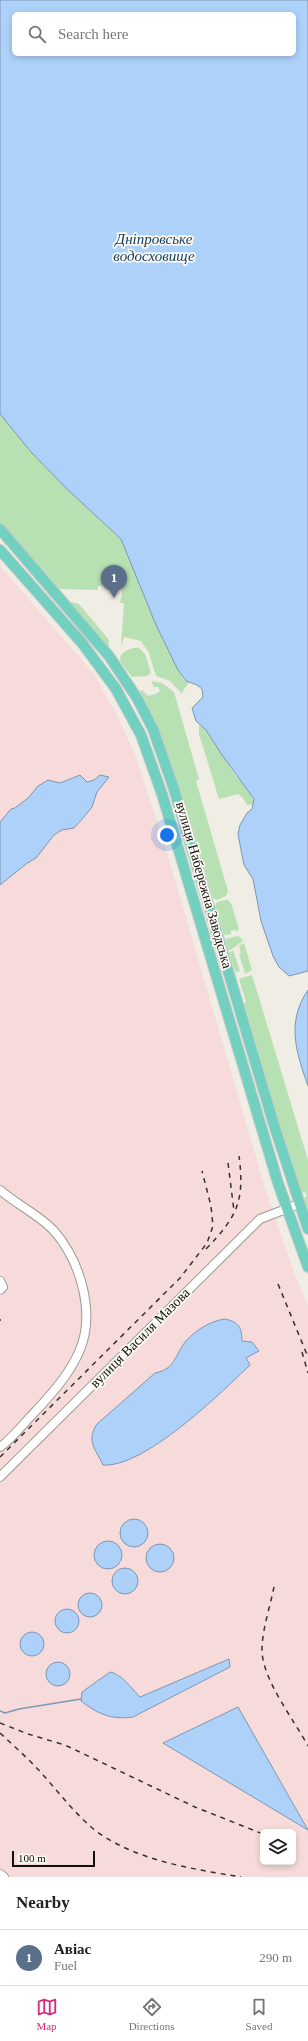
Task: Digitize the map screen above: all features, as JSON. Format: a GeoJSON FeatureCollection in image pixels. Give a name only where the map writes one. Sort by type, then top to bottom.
{"type":"FeatureCollection","features":[{"type":"Feature","properties":{"kind":"main road","name":"вулиця Набережна Заводська"},"geometry":{"type":"LineString","coordinates":[[0,529],[109,656],[128,682],[153,729],[174,789],[276,1133],[308,1229]]}},
{"type":"Feature","properties":{"kind":"main road","name":"вулиця Набережна Заводська"},"geometry":{"type":"LineString","coordinates":[[0,550],[99,664],[116,689],[141,735],[162,794],[286,1208],[308,1268]]}},
{"type":"Feature","properties":{"kind":"street"},"geometry":{"type":"LineString","coordinates":[[0,1190],[43,1221],[55,1232],[68,1249],[78,1270],[84,1296],[86,1326],[79,1351],[67,1374],[39,1408],[0,1447]]}},
{"type":"Feature","properties":{"kind":"street","name":"вулиця Василя Мазова"},"geometry":{"type":"LineString","coordinates":[[0,1477],[260,1219],[300,1204]]}},
{"type":"Feature","properties":{"kind":"street"},"geometry":{"type":"LineString","coordinates":[[0,1281],[3,1287],[0,1290]]}},
{"type":"Feature","properties":{"kind":"street"},"geometry":{"type":"LineString","coordinates":[[0,1874],[4,1877]]}},
{"type":"Feature","properties":{"kind":"shaded area"},"geometry":{"type":"Polygon","coordinates":[[[0,566],[93,673],[116,713],[135,754],[165,846],[266,1191],[294,1272],[308,1306],[308,1877],[0,1877],[0,566]]]}},
{"type":"Feature","properties":{"kind":"green space"},"geometry":{"type":"Polygon","coordinates":[[[0,414],[31,452],[67,489],[121,539],[163,640],[183,679],[189,683],[182,694],[170,681],[156,676],[149,653],[141,641],[124,637],[121,646],[124,603],[120,603],[123,588],[98,586],[98,590],[57,589],[0,523],[0,414]]]}},
{"type":"Feature","properties":{"kind":"green space"},"geometry":{"type":"Polygon","coordinates":[[[67,601],[79,604],[109,640],[109,649],[67,601]]]}},
{"type":"Feature","properties":{"kind":"green space"},"geometry":{"type":"Polygon","coordinates":[[[139,648],[145,654],[151,673],[147,676],[132,677],[121,663],[120,657],[128,650],[139,648]]]}},
{"type":"Feature","properties":{"kind":"green space"},"geometry":{"type":"Polygon","coordinates":[[[151,681],[162,683],[174,692],[199,779],[196,781],[228,891],[226,896],[217,900],[213,898],[181,793],[163,741],[140,691],[142,690],[148,696],[156,694],[160,691],[158,687],[154,687],[151,681]]]}},
{"type":"Feature","properties":{"kind":"green space"},"geometry":{"type":"Polygon","coordinates":[[[199,725],[206,729],[235,775],[251,792],[254,804],[247,805],[243,798],[238,794],[219,799],[199,734],[199,725]]]}},
{"type":"Feature","properties":{"kind":"green space"},"geometry":{"type":"Polygon","coordinates":[[[228,900],[231,903],[239,929],[236,932],[236,930],[231,931],[231,934],[224,935],[215,906],[217,902],[228,900]]]}},
{"type":"Feature","properties":{"kind":"green space"},"geometry":{"type":"Polygon","coordinates":[[[238,936],[243,941],[229,951],[225,939],[238,936]]]}},
{"type":"Feature","properties":{"kind":"green space"},"geometry":{"type":"Polygon","coordinates":[[[244,943],[252,970],[245,974],[239,954],[241,953],[239,946],[244,943]]]}},
{"type":"Feature","properties":{"kind":"green space"},"geometry":{"type":"Polygon","coordinates":[[[233,950],[240,971],[236,972],[237,976],[229,953],[233,950]]]}},
{"type":"Feature","properties":{"kind":"green space"},"geometry":{"type":"Polygon","coordinates":[[[252,975],[308,1160],[308,1209],[304,1198],[307,1196],[305,1192],[302,1193],[278,1119],[244,1003],[246,1002],[239,979],[252,975]]]}},
{"type":"Feature","properties":{"kind":"water","name":"Дніпровське водосховище"},"geometry":{"type":"Polygon","coordinates":[[[0,0],[308,0],[308,971],[289,976],[279,967],[273,956],[261,921],[253,879],[244,865],[238,834],[240,825],[247,813],[252,809],[254,799],[206,730],[196,721],[192,708],[203,697],[202,689],[197,685],[186,681],[178,670],[156,625],[121,539],[67,489],[31,452],[0,414],[0,0]]]}},
{"type":"Feature","properties":{"kind":"water"},"geometry":{"type":"Polygon","coordinates":[[[80,775],[87,782],[94,780],[100,775],[109,777],[97,792],[92,807],[74,828],[62,830],[54,835],[36,858],[26,864],[0,885],[0,822],[11,809],[15,808],[28,798],[38,786],[48,780],[60,783],[80,775]]]}},
{"type":"Feature","properties":{"kind":"water"},"geometry":{"type":"Polygon","coordinates":[[[308,990],[308,1086],[297,1049],[295,1025],[301,1002],[308,990]]]}},
{"type":"Feature","properties":{"kind":"water"},"geometry":{"type":"Polygon","coordinates":[[[225,1319],[237,1324],[241,1332],[242,1341],[252,1342],[259,1351],[246,1358],[250,1365],[201,1410],[160,1442],[139,1455],[120,1463],[103,1465],[92,1440],[92,1435],[97,1424],[155,1373],[162,1371],[171,1365],[182,1346],[194,1333],[209,1324],[225,1319]]]}},
{"type":"Feature","properties":{"kind":"water"},"geometry":{"type":"Polygon","coordinates":[[[134,1519],[144,1523],[148,1533],[144,1543],[134,1547],[124,1543],[120,1533],[124,1523],[134,1519]]]}},
{"type":"Feature","properties":{"kind":"water"},"geometry":{"type":"Polygon","coordinates":[[[108,1541],[118,1545],[122,1555],[118,1565],[108,1569],[98,1565],[94,1555],[98,1545],[108,1541]]]}},
{"type":"Feature","properties":{"kind":"water"},"geometry":{"type":"Polygon","coordinates":[[[160,1544],[170,1548],[174,1558],[170,1568],[160,1572],[150,1568],[146,1558],[150,1548],[160,1544]]]}},
{"type":"Feature","properties":{"kind":"water"},"geometry":{"type":"Polygon","coordinates":[[[125,1568],[134,1572],[138,1581],[134,1590],[125,1594],[116,1590],[112,1581],[116,1572],[125,1568]]]}},
{"type":"Feature","properties":{"kind":"water"},"geometry":{"type":"Polygon","coordinates":[[[90,1593],[99,1596],[102,1605],[99,1614],[90,1617],[81,1614],[78,1605],[81,1596],[90,1593]]]}},
{"type":"Feature","properties":{"kind":"water"},"geometry":{"type":"Polygon","coordinates":[[[67,1609],[76,1612],[79,1621],[76,1630],[67,1633],[58,1630],[55,1621],[58,1612],[67,1609]]]}},
{"type":"Feature","properties":{"kind":"water"},"geometry":{"type":"Polygon","coordinates":[[[32,1632],[41,1635],[44,1644],[41,1653],[32,1656],[23,1653],[20,1644],[23,1635],[32,1632]]]}},
{"type":"Feature","properties":{"kind":"water"},"geometry":{"type":"Polygon","coordinates":[[[229,1659],[230,1667],[133,1717],[111,1717],[99,1713],[81,1701],[82,1692],[110,1672],[123,1679],[140,1697],[229,1659]]]}},
{"type":"Feature","properties":{"kind":"water"},"geometry":{"type":"Polygon","coordinates":[[[58,1662],[67,1665],[70,1674],[67,1683],[58,1686],[49,1683],[46,1674],[49,1665],[58,1662]]]}},
{"type":"Feature","properties":{"kind":"water"},"geometry":{"type":"Polygon","coordinates":[[[238,1707],[308,1830],[163,1743],[238,1707]]]}},
{"type":"Feature","properties":{"kind":"waterway"},"geometry":{"type":"LineString","coordinates":[[0,1711],[5,1713],[19,1709],[81,1699]]}},
{"type":"Feature","properties":{"kind":"railway"},"geometry":{"type":"LineString","coordinates":[[206,1249],[225,1227],[232,1217],[236,1207],[241,1185],[239,1156]]}},
{"type":"Feature","properties":{"kind":"railway"},"geometry":{"type":"LineString","coordinates":[[228,1163],[234,1211]]}},
{"type":"Feature","properties":{"kind":"railway"},"geometry":{"type":"LineString","coordinates":[[0,1457],[180,1278],[207,1243],[213,1226],[211,1206],[202,1171]]}},
{"type":"Feature","properties":{"kind":"railway"},"geometry":{"type":"LineString","coordinates":[[278,1284],[308,1357]]}},
{"type":"Feature","properties":{"kind":"railway"},"geometry":{"type":"LineString","coordinates":[[302,1352],[308,1373]]}},
{"type":"Feature","properties":{"kind":"railway"},"geometry":{"type":"LineString","coordinates":[[274,1587],[263,1635],[263,1661],[273,1686],[308,1746]]}},
{"type":"Feature","properties":{"kind":"railway"},"geometry":{"type":"LineString","coordinates":[[0,1723],[28,1734],[65,1745],[195,1807],[260,1833]]}},
{"type":"Feature","properties":{"kind":"railway"},"geometry":{"type":"LineString","coordinates":[[0,1733],[33,1764],[82,1818],[96,1831],[112,1841],[147,1857],[185,1867],[241,1877]]}},
{"type":"Feature","properties":{"kind":"place","name":"Авіас"},"geometry":{"type":"Point","coordinates":[114,598]}}]}
